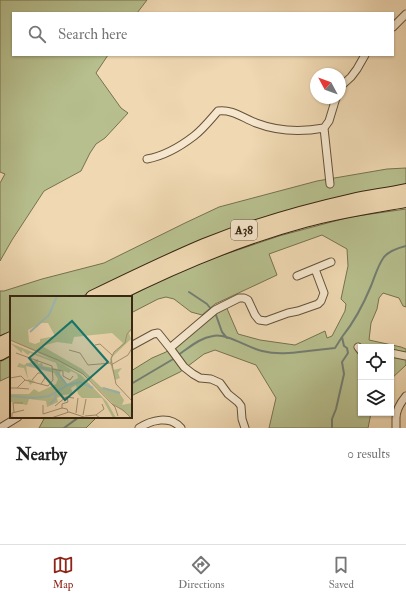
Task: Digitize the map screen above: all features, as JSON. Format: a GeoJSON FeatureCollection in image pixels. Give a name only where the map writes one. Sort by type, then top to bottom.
{"type":"FeatureCollection","features":[{"type":"Feature","properties":{"kind":"highway","name":"A38"},"geometry":{"type":"LineString","coordinates":[[94,296],[149,268],[206,244],[252,228],[304,212],[352,200],[406,190]]}},
{"type":"Feature","properties":{"kind":"highway","name":"A38"},"geometry":{"type":"LineString","coordinates":[[115,296],[207,254],[259,235],[305,221],[356,209],[406,201]]}},
{"type":"Feature","properties":{"kind":"highway"},"geometry":{"type":"LineString","coordinates":[[0,343],[10,338]]}},
{"type":"Feature","properties":{"kind":"highway"},"geometry":{"type":"LineString","coordinates":[[0,354],[10,349]]}},
{"type":"Feature","properties":{"kind":"street"},"geometry":{"type":"LineString","coordinates":[[394,26],[406,14]]}},
{"type":"Feature","properties":{"kind":"street"},"geometry":{"type":"LineString","coordinates":[[346,82],[357,70],[364,56]]}},
{"type":"Feature","properties":{"kind":"street"},"geometry":{"type":"LineString","coordinates":[[330,184],[324,128],[329,121],[334,104]]}},
{"type":"Feature","properties":{"kind":"street"},"geometry":{"type":"LineString","coordinates":[[147,159],[160,156],[195,136],[218,111],[224,110],[232,112],[255,123],[284,129],[304,131],[324,128]]}},
{"type":"Feature","properties":{"kind":"street"},"geometry":{"type":"LineString","coordinates":[[297,276],[331,262]]}},
{"type":"Feature","properties":{"kind":"street"},"geometry":{"type":"LineString","coordinates":[[174,354],[215,310],[239,298],[248,300],[259,320],[266,321],[318,304],[323,298],[324,293],[315,269]]}},
{"type":"Feature","properties":{"kind":"street"},"geometry":{"type":"LineString","coordinates":[[132,345],[153,334],[158,334],[184,367],[200,378],[211,379],[220,383],[228,394],[238,402],[241,406],[242,419],[246,428]]}},
{"type":"Feature","properties":{"kind":"street"},"geometry":{"type":"LineString","coordinates":[[394,354],[406,356]]}},
{"type":"Feature","properties":{"kind":"street"},"geometry":{"type":"LineString","coordinates":[[396,428],[397,411],[403,405],[406,396]]}},
{"type":"Feature","properties":{"kind":"street"},"geometry":{"type":"LineString","coordinates":[[0,428],[16,418]]}},
{"type":"Feature","properties":{"kind":"street"},"geometry":{"type":"LineString","coordinates":[[139,428],[153,421],[163,420],[172,422],[181,428]]}},
{"type":"Feature","properties":{"kind":"green space"},"geometry":{"type":"Polygon","coordinates":[[[0,0],[147,0],[138,12],[12,12],[12,56],[107,56],[96,73],[121,108],[128,113],[105,138],[96,144],[81,171],[44,191],[0,261],[0,183],[5,174],[0,172],[0,0]]]}},
{"type":"Feature","properties":{"kind":"green space"},"geometry":{"type":"Polygon","coordinates":[[[406,168],[406,187],[134,270],[83,296],[10,296],[10,334],[0,339],[0,291],[104,263],[219,207],[317,181],[387,169],[406,168]]]}},
{"type":"Feature","properties":{"kind":"green space"},"geometry":{"type":"Polygon","coordinates":[[[406,209],[406,307],[403,306],[399,298],[383,293],[379,298],[377,309],[371,323],[369,340],[387,344],[358,344],[358,416],[370,416],[368,428],[269,428],[276,398],[256,365],[215,350],[204,354],[180,372],[132,396],[132,370],[152,358],[166,352],[225,304],[238,334],[260,340],[295,345],[325,331],[327,338],[332,336],[345,311],[346,304],[341,299],[348,266],[347,249],[322,235],[269,254],[277,275],[215,304],[202,315],[191,312],[174,299],[166,297],[158,299],[132,312],[132,296],[130,296],[174,274],[214,258],[279,236],[350,217],[406,209]]]}},
{"type":"Feature","properties":{"kind":"green space"},"geometry":{"type":"Polygon","coordinates":[[[394,345],[406,349],[406,365],[394,376],[394,345]]]}},
{"type":"Feature","properties":{"kind":"green space"},"geometry":{"type":"Polygon","coordinates":[[[10,357],[10,376],[0,381],[0,362],[10,357]]]}},
{"type":"Feature","properties":{"kind":"green space"},"geometry":{"type":"Polygon","coordinates":[[[44,418],[96,418],[86,428],[39,428],[44,418]]]}},
{"type":"Feature","properties":{"kind":"waterway"},"geometry":{"type":"LineString","coordinates":[[332,428],[332,419],[336,409],[344,374],[342,362],[348,353],[347,348],[344,346],[342,337],[362,306],[378,267],[384,257],[391,251],[406,246]]}},
{"type":"Feature","properties":{"kind":"waterway"},"geometry":{"type":"LineString","coordinates":[[189,292],[207,304],[211,309]]}},
{"type":"Feature","properties":{"kind":"waterway"},"geometry":{"type":"LineString","coordinates":[[216,315],[222,332],[227,338]]}},
{"type":"Feature","properties":{"kind":"waterway"},"geometry":{"type":"LineString","coordinates":[[178,355],[199,341],[213,336],[225,337],[256,349],[279,353],[335,348],[342,337]]}},
{"type":"Feature","properties":{"kind":"waterway"},"geometry":{"type":"LineString","coordinates":[[132,383],[175,358]]}},
{"type":"Feature","properties":{"kind":"waterway"},"geometry":{"type":"LineString","coordinates":[[64,428],[78,418]]}}]}
